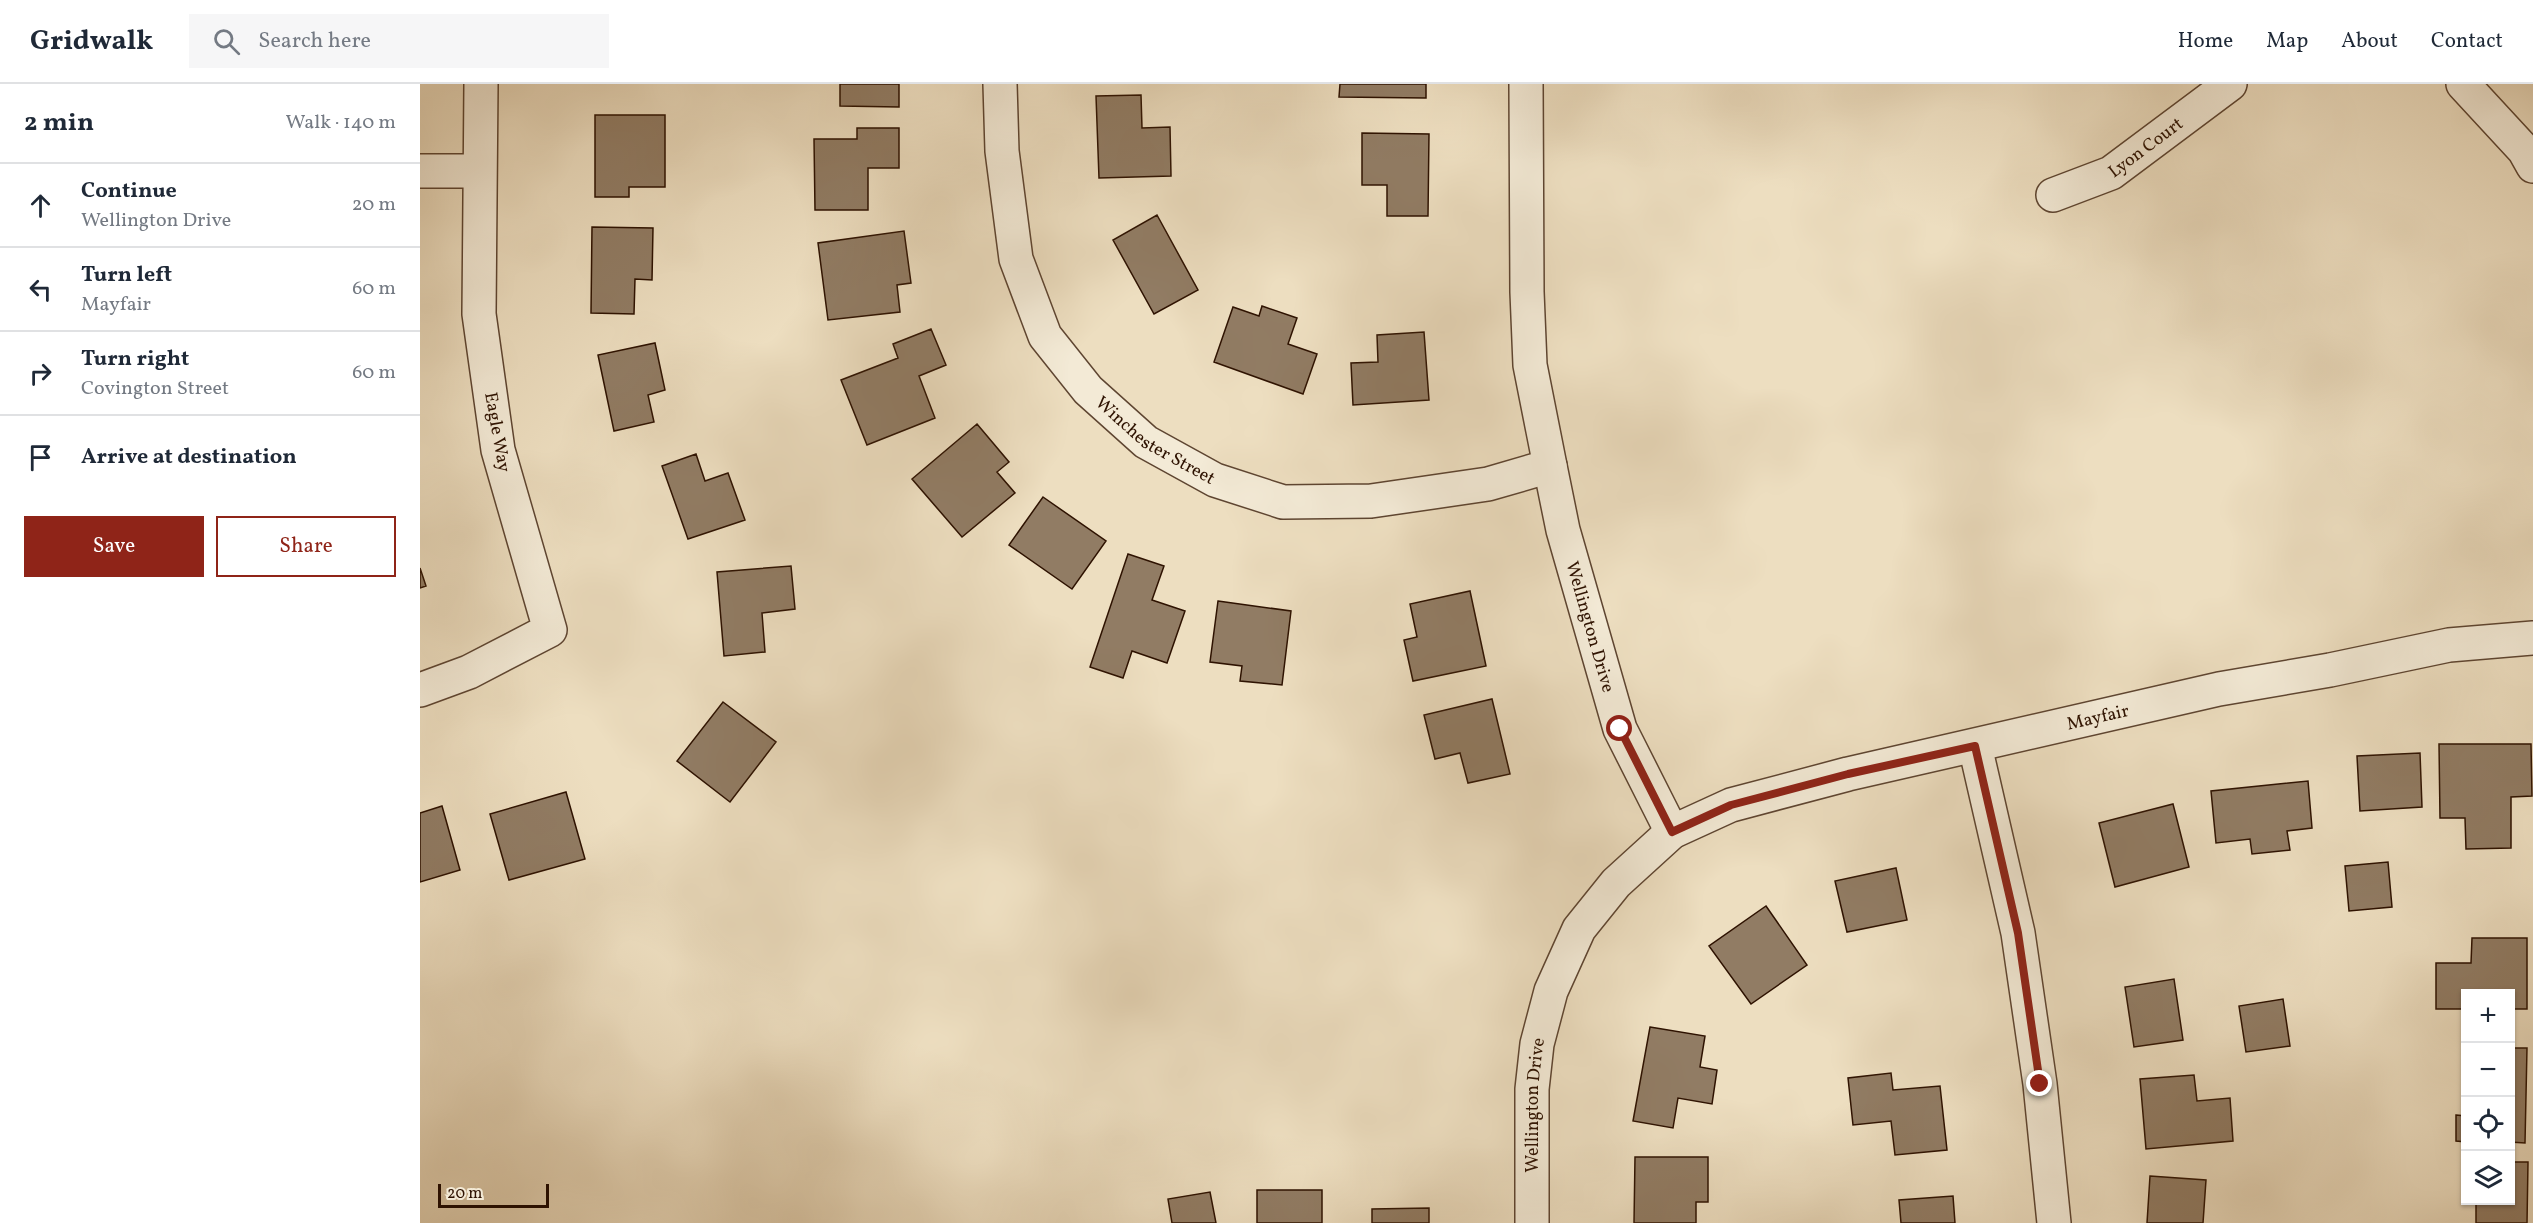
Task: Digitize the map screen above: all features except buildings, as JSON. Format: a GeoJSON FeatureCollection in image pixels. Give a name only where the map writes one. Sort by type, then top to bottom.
{"type":"FeatureCollection","features":[{"type":"Feature","properties":{"kind":"street","name":"Eagle Way"},"geometry":{"type":"LineString","coordinates":[[420,690],[469,672],[550,630],[498,450],[479,314],[481,84]]}},
{"type":"Feature","properties":{"kind":"street","name":"Winchester Street"},"geometry":{"type":"LineString","coordinates":[[1000,84],[1002,150],[1016,260],[1045,336],[1088,390],[1146,442],[1215,480],[1283,502],[1371,501],[1488,484],[1550,466]]}},
{"type":"Feature","properties":{"kind":"street","name":"Wellington Drive"},"geometry":{"type":"LineString","coordinates":[[1526,84],[1527,292],[1530,365],[1563,530],[1620,729],[1672,832],[1616,883],[1579,929],[1551,992],[1537,1044],[1532,1089],[1532,1223]]}},
{"type":"Feature","properties":{"kind":"street","name":"Lyon Court"},"geometry":{"type":"LineString","coordinates":[[2053,195],[2111,173],[2230,84]]}},
{"type":"Feature","properties":{"kind":"street"},"geometry":{"type":"LineString","coordinates":[[2463,84],[2524,150],[2533,166]]}},
{"type":"Feature","properties":{"kind":"street"},"geometry":{"type":"LineString","coordinates":[[420,171],[479,171]]}},
{"type":"Feature","properties":{"kind":"street","name":"Mayfair"},"geometry":{"type":"LineString","coordinates":[[1672,832],[1731,805],[1848,774],[2218,689],[2330,670],[2449,645],[2533,638]]}},
{"type":"Feature","properties":{"kind":"street"},"geometry":{"type":"LineString","coordinates":[[1975,746],[2018,933],[2040,1084],[2054,1223]]}},
{"type":"Feature","properties":{"kind":"route"},"geometry":{"type":"LineString","coordinates":[[1620,729],[1672,832],[1731,805],[1848,774],[1975,746],[2018,933],[2040,1084]]}}]}
